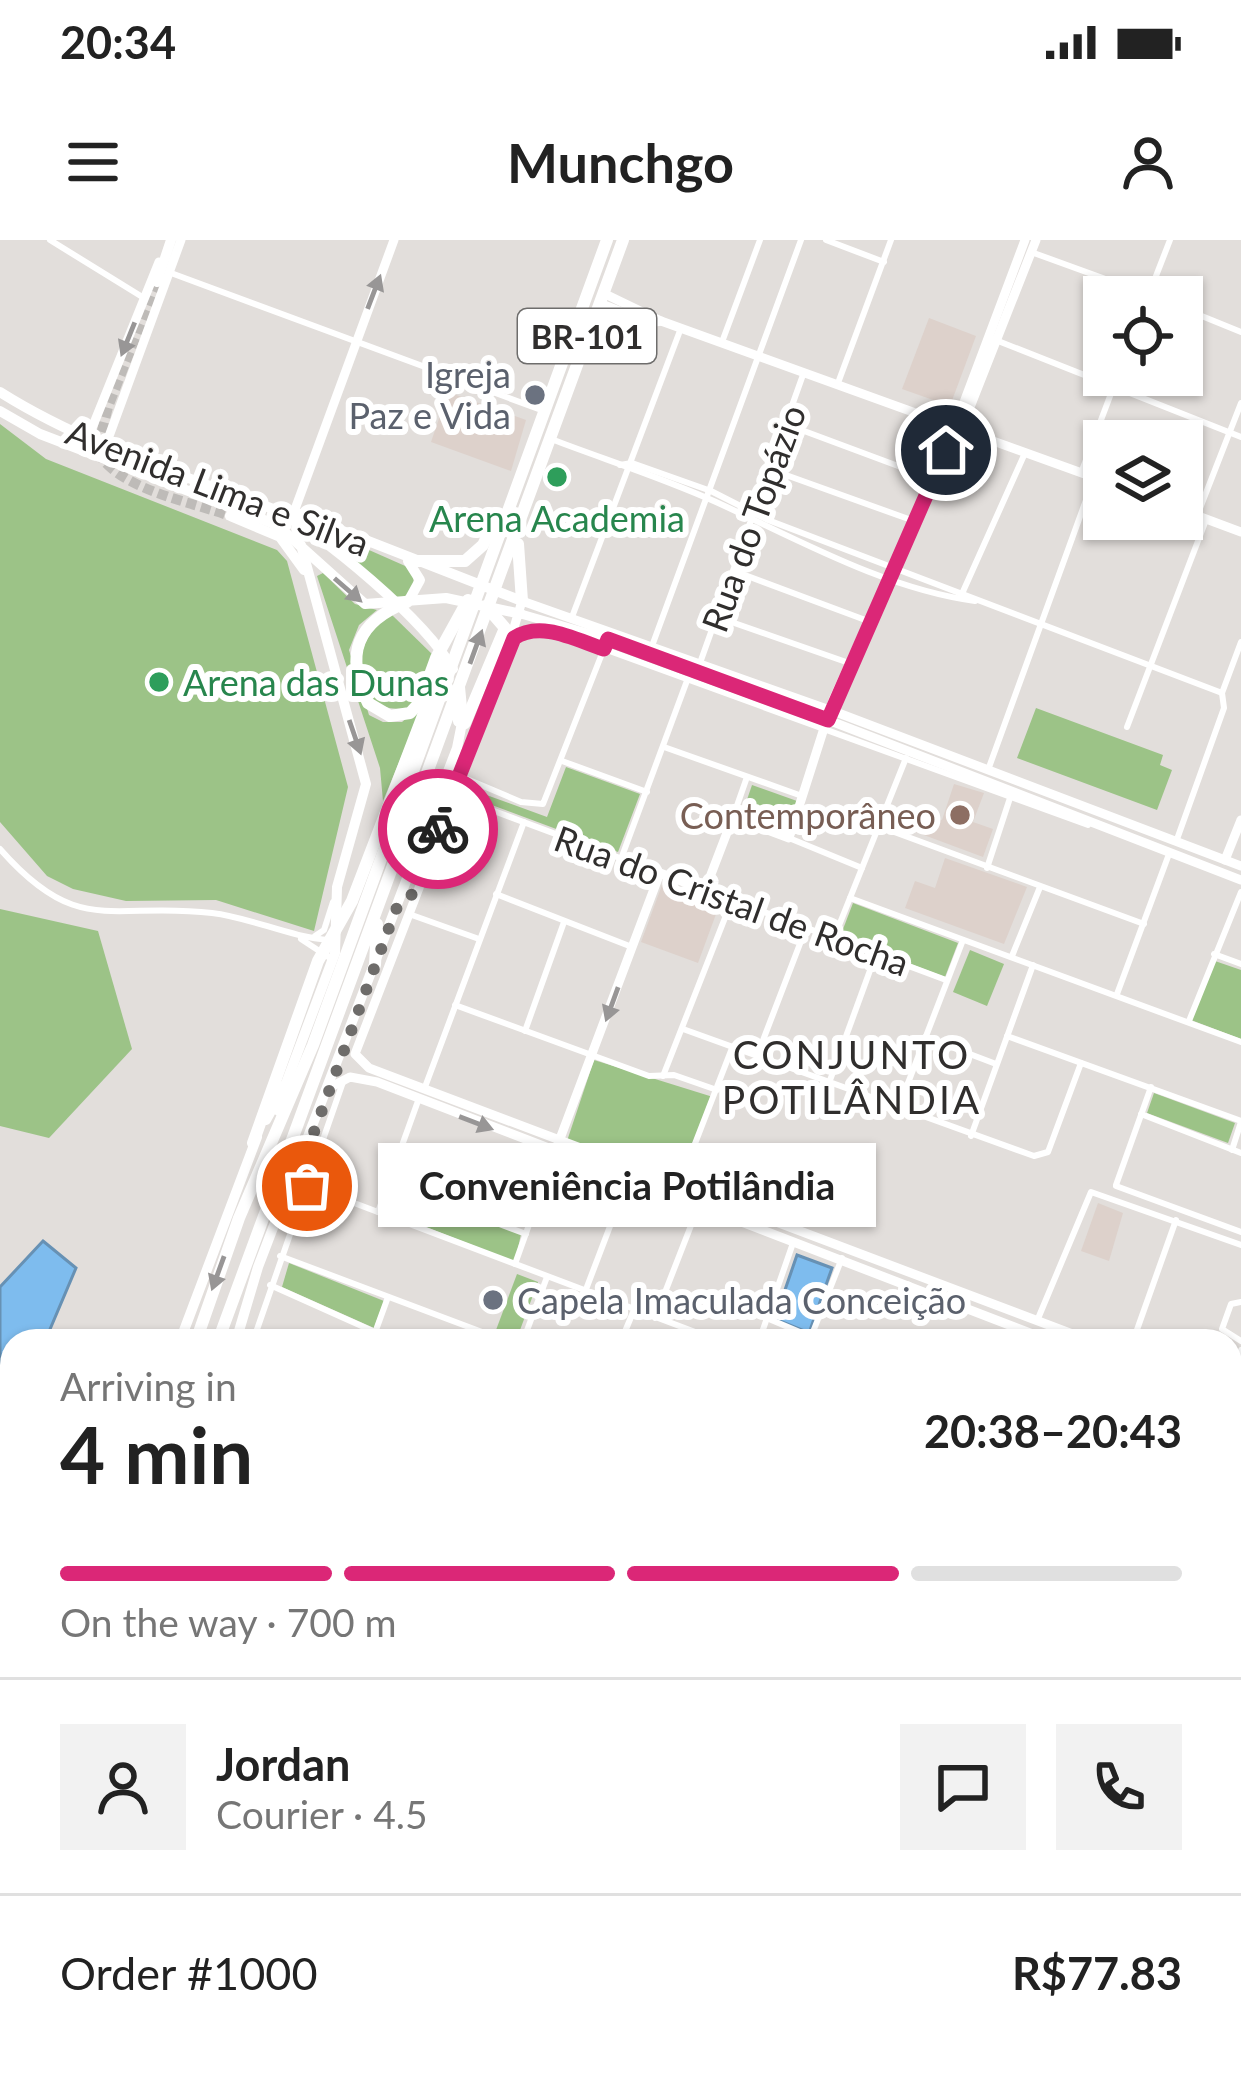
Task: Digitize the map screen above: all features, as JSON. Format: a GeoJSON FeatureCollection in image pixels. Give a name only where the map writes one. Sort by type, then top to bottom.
{"type":"FeatureCollection","features":[{"type":"Feature","properties":{"kind":"highway","name":"BR-101"},"geometry":{"type":"LineString","coordinates":[[200,1329],[275,1129],[313,1045],[478,588],[623,240]]}},
{"type":"Feature","properties":{"kind":"highway","name":"BR-101"},"geometry":{"type":"LineString","coordinates":[[222,1329],[455,696],[544,436],[544,411],[602,241]]}},
{"type":"Feature","properties":{"kind":"highway"},"geometry":{"type":"LineString","coordinates":[[409,560],[450,565],[479,550],[544,436]]}},
{"type":"Feature","properties":{"kind":"highway"},"geometry":{"type":"LineString","coordinates":[[520,605],[515,555],[544,436]]}},
{"type":"Feature","properties":{"kind":"highway"},"geometry":{"type":"LineString","coordinates":[[407,602],[365,626],[355,649],[368,703],[390,716],[410,713],[420,702],[436,658],[484,573]]}},
{"type":"Feature","properties":{"kind":"highway"},"geometry":{"type":"LineString","coordinates":[[254,1143],[274,1073],[318,961],[352,902],[478,588]]}},
{"type":"Feature","properties":{"kind":"highway"},"geometry":{"type":"LineString","coordinates":[[455,696],[459,721],[465,723],[506,635],[491,609]]}},
{"type":"Feature","properties":{"kind":"highway"},"geometry":{"type":"LineString","coordinates":[[375,965],[377,914]]}},
{"type":"Feature","properties":{"kind":"highway"},"geometry":{"type":"LineString","coordinates":[[275,1129],[285,1086]]}},
{"type":"Feature","properties":{"kind":"main road"},"geometry":{"type":"LineString","coordinates":[[88,438],[169,240]]}},
{"type":"Feature","properties":{"kind":"main road"},"geometry":{"type":"LineString","coordinates":[[157,282],[169,240]]}},
{"type":"Feature","properties":{"kind":"main road"},"geometry":{"type":"LineString","coordinates":[[113,449],[108,439],[181,240]]}},
{"type":"Feature","properties":{"kind":"main road"},"geometry":{"type":"LineString","coordinates":[[294,512],[394,240]]}},
{"type":"Feature","properties":{"kind":"main road"},"geometry":{"type":"LineString","coordinates":[[705,890],[733,817],[789,838],[849,663],[957,427],[1028,245]]}},
{"type":"Feature","properties":{"kind":"main road"},"geometry":{"type":"LineString","coordinates":[[601,298],[650,323],[661,321],[722,342],[1081,473]]}},
{"type":"Feature","properties":{"kind":"main road","name":"Avenida Lima e Silva"},"geometry":{"type":"LineString","coordinates":[[0,392],[55,426],[274,509],[294,512],[520,605]]}},
{"type":"Feature","properties":{"kind":"main road","name":"Avenida Lima e Silva"},"geometry":{"type":"LineString","coordinates":[[0,411],[40,434],[270,521],[301,544],[356,600],[374,606],[437,598],[491,609],[520,605]]}},
{"type":"Feature","properties":{"kind":"main road"},"geometry":{"type":"LineString","coordinates":[[274,509],[317,536],[430,638],[457,678],[461,735],[428,820],[355,1054],[369,1069],[680,1185],[1031,1325]]}},
{"type":"Feature","properties":{"kind":"main road"},"geometry":{"type":"LineString","coordinates":[[230,516],[280,537],[310,584]]}},
{"type":"Feature","properties":{"kind":"main road"},"geometry":{"type":"LineString","coordinates":[[1203,519],[1241,532]]}},
{"type":"Feature","properties":{"kind":"main road"},"geometry":{"type":"LineString","coordinates":[[184,1329],[254,1143],[285,1086],[333,960],[338,886],[363,802],[366,775],[301,544]]}},
{"type":"Feature","properties":{"kind":"main road"},"geometry":{"type":"LineString","coordinates":[[407,602],[420,580],[409,560]]}},
{"type":"Feature","properties":{"kind":"main road"},"geometry":{"type":"LineString","coordinates":[[520,605],[572,617],[700,663],[908,754],[1241,880]]}},
{"type":"Feature","properties":{"kind":"main road"},"geometry":{"type":"LineString","coordinates":[[240,1329],[258,1267],[302,1184],[328,1088],[375,965],[514,638],[520,605]]}},
{"type":"Feature","properties":{"kind":"main road"},"geometry":{"type":"LineString","coordinates":[[520,605],[606,644],[988,770],[1241,866]]}},
{"type":"Feature","properties":{"kind":"main road"},"geometry":{"type":"LineString","coordinates":[[1225,860],[1241,820]]}},
{"type":"Feature","properties":{"kind":"main road"},"geometry":{"type":"LineString","coordinates":[[1203,866],[1201,857],[1208,854]]}},
{"type":"Feature","properties":{"kind":"main road"},"geometry":{"type":"LineString","coordinates":[[555,1152],[660,873]]}},
{"type":"Feature","properties":{"kind":"main road","name":"Rua do Cristal de Rocha"},"geometry":{"type":"LineString","coordinates":[[660,873],[705,890]]}},
{"type":"Feature","properties":{"kind":"main road"},"geometry":{"type":"LineString","coordinates":[[328,1088],[344,1079],[371,1080],[842,1258],[891,1271]]}},
{"type":"Feature","properties":{"kind":"street"},"geometry":{"type":"LineString","coordinates":[[50,240],[144,298]]}},
{"type":"Feature","properties":{"kind":"street"},"geometry":{"type":"LineString","coordinates":[[722,342],[760,240]]}},
{"type":"Feature","properties":{"kind":"street"},"geometry":{"type":"LineString","coordinates":[[652,646],[801,240]]}},
{"type":"Feature","properties":{"kind":"street"},"geometry":{"type":"LineString","coordinates":[[826,240],[884,262]]}},
{"type":"Feature","properties":{"kind":"street"},"geometry":{"type":"LineString","coordinates":[[838,383],[891,240]]}},
{"type":"Feature","properties":{"kind":"street"},"geometry":{"type":"LineString","coordinates":[[1158,276],[1170,240]]}},
{"type":"Feature","properties":{"kind":"street"},"geometry":{"type":"LineString","coordinates":[[1028,245],[1103,276]]}},
{"type":"Feature","properties":{"kind":"street"},"geometry":{"type":"LineString","coordinates":[[171,273],[544,411]]}},
{"type":"Feature","properties":{"kind":"street"},"geometry":{"type":"LineString","coordinates":[[1203,317],[1241,332]]}},
{"type":"Feature","properties":{"kind":"street"},"geometry":{"type":"LineString","coordinates":[[572,617],[681,328]]}},
{"type":"Feature","properties":{"kind":"street"},"geometry":{"type":"LineString","coordinates":[[994,340],[1083,374]]}},
{"type":"Feature","properties":{"kind":"street","name":"Rua do Topázio"},"geometry":{"type":"LineString","coordinates":[[700,663],[804,371]]}},
{"type":"Feature","properties":{"kind":"street"},"geometry":{"type":"LineString","coordinates":[[1081,473],[1110,396]]}},
{"type":"Feature","properties":{"kind":"street"},"geometry":{"type":"LineString","coordinates":[[1139,396],[1241,436]]}},
{"type":"Feature","properties":{"kind":"street"},"geometry":{"type":"LineString","coordinates":[[1203,512],[1241,403]]}},
{"type":"Feature","properties":{"kind":"street"},"geometry":{"type":"LineString","coordinates":[[788,424],[933,479]]}},
{"type":"Feature","properties":{"kind":"street"},"geometry":{"type":"LineString","coordinates":[[544,436],[1222,693]]}},
{"type":"Feature","properties":{"kind":"street"},"geometry":{"type":"LineString","coordinates":[[961,596],[1025,453]]}},
{"type":"Feature","properties":{"kind":"street"},"geometry":{"type":"LineString","coordinates":[[772,470],[914,521]]}},
{"type":"Feature","properties":{"kind":"street"},"geometry":{"type":"LineString","coordinates":[[988,770],[1083,519]]}},
{"type":"Feature","properties":{"kind":"street"},"geometry":{"type":"LineString","coordinates":[[1127,727],[1194,540]]}},
{"type":"Feature","properties":{"kind":"street"},"geometry":{"type":"LineString","coordinates":[[734,572],[868,621]]}},
{"type":"Feature","properties":{"kind":"street"},"geometry":{"type":"LineString","coordinates":[[718,617],[849,663]]}},
{"type":"Feature","properties":{"kind":"street"},"geometry":{"type":"LineString","coordinates":[[514,638],[544,630],[606,644],[688,678],[829,719]]}},
{"type":"Feature","properties":{"kind":"street"},"geometry":{"type":"LineString","coordinates":[[1176,842],[1224,708],[1222,693],[1241,642]]}},
{"type":"Feature","properties":{"kind":"street"},"geometry":{"type":"LineString","coordinates":[[606,644],[562,761],[647,792]]}},
{"type":"Feature","properties":{"kind":"street","name":"Rua do Topázio"},"geometry":{"type":"LineString","coordinates":[[621,859],[688,678]]}},
{"type":"Feature","properties":{"kind":"street"},"geometry":{"type":"LineString","coordinates":[[664,747],[804,797]]}},
{"type":"Feature","properties":{"kind":"street"},"geometry":{"type":"LineString","coordinates":[[834,938],[908,754],[1010,798],[1114,832]]}},
{"type":"Feature","properties":{"kind":"street","name":"Rua do Cristal de Rocha"},"geometry":{"type":"LineString","coordinates":[[459,776],[521,802],[543,804],[562,761]]}},
{"type":"Feature","properties":{"kind":"street"},"geometry":{"type":"LineString","coordinates":[[733,817],[747,777]]}},
{"type":"Feature","properties":{"kind":"street","name":"Rua do Cristal de Rocha"},"geometry":{"type":"LineString","coordinates":[[451,795],[660,873]]}},
{"type":"Feature","properties":{"kind":"street"},"geometry":{"type":"LineString","coordinates":[[987,868],[1010,798]]}},
{"type":"Feature","properties":{"kind":"street"},"geometry":{"type":"LineString","coordinates":[[424,1087],[524,822]]}},
{"type":"Feature","properties":{"kind":"street"},"geometry":{"type":"LineString","coordinates":[[878,826],[1144,924]]}},
{"type":"Feature","properties":{"kind":"street"},"geometry":{"type":"LineString","coordinates":[[789,838],[862,868]]}},
{"type":"Feature","properties":{"kind":"street"},"geometry":{"type":"LineString","coordinates":[[0,849],[39,889],[88,910],[212,913],[301,938],[337,941]]}},
{"type":"Feature","properties":{"kind":"street"},"geometry":{"type":"LineString","coordinates":[[1117,994],[1168,854]]}},
{"type":"Feature","properties":{"kind":"street"},"geometry":{"type":"LineString","coordinates":[[301,938],[322,933],[338,886]]}},
{"type":"Feature","properties":{"kind":"street"},"geometry":{"type":"LineString","coordinates":[[1012,957],[1040,887]]}},
{"type":"Feature","properties":{"kind":"street","name":"Rua do Cristal de Rocha"},"geometry":{"type":"LineString","coordinates":[[705,890],[946,980]]}},
{"type":"Feature","properties":{"kind":"street"},"geometry":{"type":"LineString","coordinates":[[1189,1021],[1241,892]]}},
{"type":"Feature","properties":{"kind":"street"},"geometry":{"type":"LineString","coordinates":[[496,895],[632,947]]}},
{"type":"Feature","properties":{"kind":"street"},"geometry":{"type":"LineString","coordinates":[[850,898],[1241,1042]]}},
{"type":"Feature","properties":{"kind":"street"},"geometry":{"type":"LineString","coordinates":[[662,1077],[732,900]]}},
{"type":"Feature","properties":{"kind":"street"},"geometry":{"type":"LineString","coordinates":[[403,907],[479,939]]}},
{"type":"Feature","properties":{"kind":"street"},"geometry":{"type":"LineString","coordinates":[[524,1032],[564,922]]}},
{"type":"Feature","properties":{"kind":"street"},"geometry":{"type":"LineString","coordinates":[[757,1056],[806,928]]}},
{"type":"Feature","properties":{"kind":"street"},"geometry":{"type":"LineString","coordinates":[[301,938],[333,960]]}},
{"type":"Feature","properties":{"kind":"street"},"geometry":{"type":"LineString","coordinates":[[898,1109],[962,940]]}},
{"type":"Feature","properties":{"kind":"street"},"geometry":{"type":"LineString","coordinates":[[829,1082],[876,954]]}},
{"type":"Feature","properties":{"kind":"street"},"geometry":{"type":"LineString","coordinates":[[1214,954],[1241,964]]}},
{"type":"Feature","properties":{"kind":"street"},"geometry":{"type":"LineString","coordinates":[[971,1136],[1033,965]]}},
{"type":"Feature","properties":{"kind":"street"},"geometry":{"type":"LineString","coordinates":[[455,1005],[593,1057],[662,1077],[678,1076],[716,1090]]}},
{"type":"Feature","properties":{"kind":"street"},"geometry":{"type":"LineString","coordinates":[[683,1029],[1028,1155],[1047,1153],[1081,1063]]}},
{"type":"Feature","properties":{"kind":"street"},"geometry":{"type":"LineString","coordinates":[[1007,1036],[1241,1122],[1232,1150]]}},
{"type":"Feature","properties":{"kind":"street"},"geometry":{"type":"LineString","coordinates":[[925,1037],[996,1064]]}},
{"type":"Feature","properties":{"kind":"street"},"geometry":{"type":"LineString","coordinates":[[680,1185],[732,1046]]}},
{"type":"Feature","properties":{"kind":"street"},"geometry":{"type":"LineString","coordinates":[[255,1329],[302,1184],[344,1079]]}},
{"type":"Feature","properties":{"kind":"street"},"geometry":{"type":"LineString","coordinates":[[1112,1196],[1151,1087]]}},
{"type":"Feature","properties":{"kind":"street"},"geometry":{"type":"LineString","coordinates":[[378,1212],[418,1101]]}},
{"type":"Feature","properties":{"kind":"street"},"geometry":{"type":"LineString","coordinates":[[1141,1114],[1241,1153]]}},
{"type":"Feature","properties":{"kind":"street"},"geometry":{"type":"LineString","coordinates":[[515,1264],[555,1152]]}},
{"type":"Feature","properties":{"kind":"street"},"geometry":{"type":"LineString","coordinates":[[585,1292],[628,1179]]}},
{"type":"Feature","properties":{"kind":"street"},"geometry":{"type":"LineString","coordinates":[[389,1182],[526,1234]]}},
{"type":"Feature","properties":{"kind":"street"},"geometry":{"type":"LineString","coordinates":[[302,1184],[686,1329]]}},
{"type":"Feature","properties":{"kind":"street"},"geometry":{"type":"LineString","coordinates":[[1116,1186],[1241,1232]]}},
{"type":"Feature","properties":{"kind":"street"},"geometry":{"type":"LineString","coordinates":[[1031,1325],[1086,1198],[1097,1191],[1241,1245]]}},
{"type":"Feature","properties":{"kind":"street"},"geometry":{"type":"LineString","coordinates":[[655,1318],[699,1205]]}},
{"type":"Feature","properties":{"kind":"street"},"geometry":{"type":"LineString","coordinates":[[1137,1329],[1176,1220]]}},
{"type":"Feature","properties":{"kind":"street"},"geometry":{"type":"LineString","coordinates":[[763,1329],[794,1240]]}},
{"type":"Feature","properties":{"kind":"street"},"geometry":{"type":"LineString","coordinates":[[280,1256],[474,1329]]}},
{"type":"Feature","properties":{"kind":"street"},"geometry":{"type":"LineString","coordinates":[[814,1329],[842,1258]]}},
{"type":"Feature","properties":{"kind":"street"},"geometry":{"type":"LineString","coordinates":[[527,1329],[547,1276]]}},
{"type":"Feature","properties":{"kind":"street"},"geometry":{"type":"LineString","coordinates":[[270,1285],[360,1329]]}},
{"type":"Feature","properties":{"kind":"street"},"geometry":{"type":"LineString","coordinates":[[377,1329],[388,1297]]}},
{"type":"Feature","properties":{"kind":"street"},"geometry":{"type":"LineString","coordinates":[[1222,1329],[1232,1303],[1241,1302]]}},
{"type":"Feature","properties":{"kind":"street"},"geometry":{"type":"LineString","coordinates":[[626,1329],[634,1310]]}},
{"type":"Feature","properties":{"kind":"street"},"geometry":{"type":"LineString","coordinates":[[767,1319],[791,1329]]}},
{"type":"Feature","properties":{"kind":"shaded area"},"geometry":{"type":"Polygon","coordinates":[[[929,318],[976,336],[950,406],[902,389],[929,318]]]}},
{"type":"Feature","properties":{"kind":"shaded area"},"geometry":{"type":"Polygon","coordinates":[[[448,392],[526,420],[511,471],[431,442],[448,392]]]}},
{"type":"Feature","properties":{"kind":"shaded area","name":"Contemporâneo"},"geometry":{"type":"Polygon","coordinates":[[[954,784],[984,793],[973,822],[993,829],[983,857],[905,828],[911,810],[942,820],[954,784]]]}},
{"type":"Feature","properties":{"kind":"shaded area"},"geometry":{"type":"Polygon","coordinates":[[[945,858],[1027,887],[1004,944],[905,908],[915,881],[935,888],[945,858]]]}},
{"type":"Feature","properties":{"kind":"shaded area"},"geometry":{"type":"Polygon","coordinates":[[[662,885],[719,906],[698,963],[641,942],[662,885]]]}},
{"type":"Feature","properties":{"kind":"shaded area"},"geometry":{"type":"Polygon","coordinates":[[[1098,1203],[1123,1213],[1109,1261],[1081,1251],[1098,1203]]]}},
{"type":"Feature","properties":{"kind":"green space","name":"Arena das Dunas"},"geometry":{"type":"Polygon","coordinates":[[[0,424],[46,459],[277,550],[287,561],[348,787],[314,931],[216,900],[126,901],[73,889],[47,876],[0,822],[0,424]]]}},
{"type":"Feature","properties":{"kind":"green space"},"geometry":{"type":"Polygon","coordinates":[[[317,527],[412,569],[415,592],[397,599],[317,527]]]}},
{"type":"Feature","properties":{"kind":"green space"},"geometry":{"type":"Polygon","coordinates":[[[323,573],[355,604],[377,610],[359,625],[349,650],[369,715],[383,722],[402,722],[423,704],[383,801],[380,768],[317,576],[323,573]]]}},
{"type":"Feature","properties":{"kind":"green space"},"geometry":{"type":"Polygon","coordinates":[[[392,615],[434,656],[411,707],[391,708],[376,702],[361,676],[366,642],[376,626],[392,615]]]}},
{"type":"Feature","properties":{"kind":"green space"},"geometry":{"type":"Polygon","coordinates":[[[1036,708],[1163,755],[1160,765],[1172,770],[1157,810],[1017,758],[1036,708]]]}},
{"type":"Feature","properties":{"kind":"green space"},"geometry":{"type":"Polygon","coordinates":[[[566,767],[640,794],[618,852],[465,795],[467,788],[547,817],[566,767]]]}},
{"type":"Feature","properties":{"kind":"green space"},"geometry":{"type":"Polygon","coordinates":[[[752,785],[797,801],[786,833],[741,817],[752,785]]]}},
{"type":"Feature","properties":{"kind":"green space"},"geometry":{"type":"Polygon","coordinates":[[[853,903],[958,943],[945,977],[840,937],[853,903]]]}},
{"type":"Feature","properties":{"kind":"green space"},"geometry":{"type":"Polygon","coordinates":[[[0,909],[98,931],[132,1049],[49,1138],[0,1126],[0,909]]]}},
{"type":"Feature","properties":{"kind":"green space"},"geometry":{"type":"Polygon","coordinates":[[[970,950],[1004,964],[987,1006],[953,992],[970,950]]]}},
{"type":"Feature","properties":{"kind":"green space"},"geometry":{"type":"Polygon","coordinates":[[[1215,961],[1241,970],[1241,1039],[1191,1020],[1215,961]]]}},
{"type":"Feature","properties":{"kind":"green space"},"geometry":{"type":"Polygon","coordinates":[[[594,1060],[713,1097],[675,1182],[567,1141],[594,1060]]]}},
{"type":"Feature","properties":{"kind":"green space"},"geometry":{"type":"Polygon","coordinates":[[[1154,1093],[1235,1123],[1228,1143],[1147,1113],[1154,1093]]]}},
{"type":"Feature","properties":{"kind":"green space"},"geometry":{"type":"Polygon","coordinates":[[[391,1190],[521,1234],[515,1262],[383,1210],[391,1190]]]}},
{"type":"Feature","properties":{"kind":"green space"},"geometry":{"type":"Polygon","coordinates":[[[289,1263],[384,1301],[374,1328],[282,1287],[289,1263]]]}},
{"type":"Feature","properties":{"kind":"green space"},"geometry":{"type":"Polygon","coordinates":[[[517,1274],[538,1282],[520,1329],[496,1329],[517,1274]]]}},
{"type":"Feature","properties":{"kind":"water"},"geometry":{"type":"Polygon","coordinates":[[[43,1241],[76,1268],[50,1329],[0,1329],[0,1287],[43,1241]]]}},
{"type":"Feature","properties":{"kind":"water"},"geometry":{"type":"Polygon","coordinates":[[[797,1255],[832,1268],[810,1329],[775,1319],[797,1255]]]}},
{"type":"Feature","properties":{"kind":"tunnel"},"geometry":{"type":"LineString","coordinates":[[157,282],[108,407],[97,450],[120,475],[137,484],[230,516]]}},
{"type":"Feature","properties":{"kind":"way so far"},"geometry":{"type":"LineString","coordinates":[[307,1186],[296,1181],[328,1088],[396,909],[409,901],[438,829]]}},
{"type":"Feature","properties":{"kind":"place","name":"Igreja Paz e Vida"},"geometry":{"type":"Point","coordinates":[535,395]}},
{"type":"Feature","properties":{"kind":"place","name":"Arena Academia"},"geometry":{"type":"Point","coordinates":[557,477]}},
{"type":"Feature","properties":{"kind":"place","name":"Arena das Dunas"},"geometry":{"type":"Point","coordinates":[159,682]}},
{"type":"Feature","properties":{"kind":"place","name":"Contemporâneo"},"geometry":{"type":"Point","coordinates":[960,815]}},
{"type":"Feature","properties":{"kind":"place","name":"Conveniência Potilândia"},"geometry":{"type":"Point","coordinates":[307,1186]}},
{"type":"Feature","properties":{"kind":"place","name":"Capela Imaculada Conceição"},"geometry":{"type":"Point","coordinates":[493,1300]}},
{"type":"Feature","properties":{"kind":"district","name":"CONJUNTO POTILÂNDIA"},"geometry":{"type":"Point","coordinates":[852,1076]}},
{"type":"Feature","properties":{"kind":"route"},"geometry":{"type":"LineString","coordinates":[[438,829],[514,638],[522,632],[544,630],[604,649],[608,639],[828,720],[946,450]]}}]}
